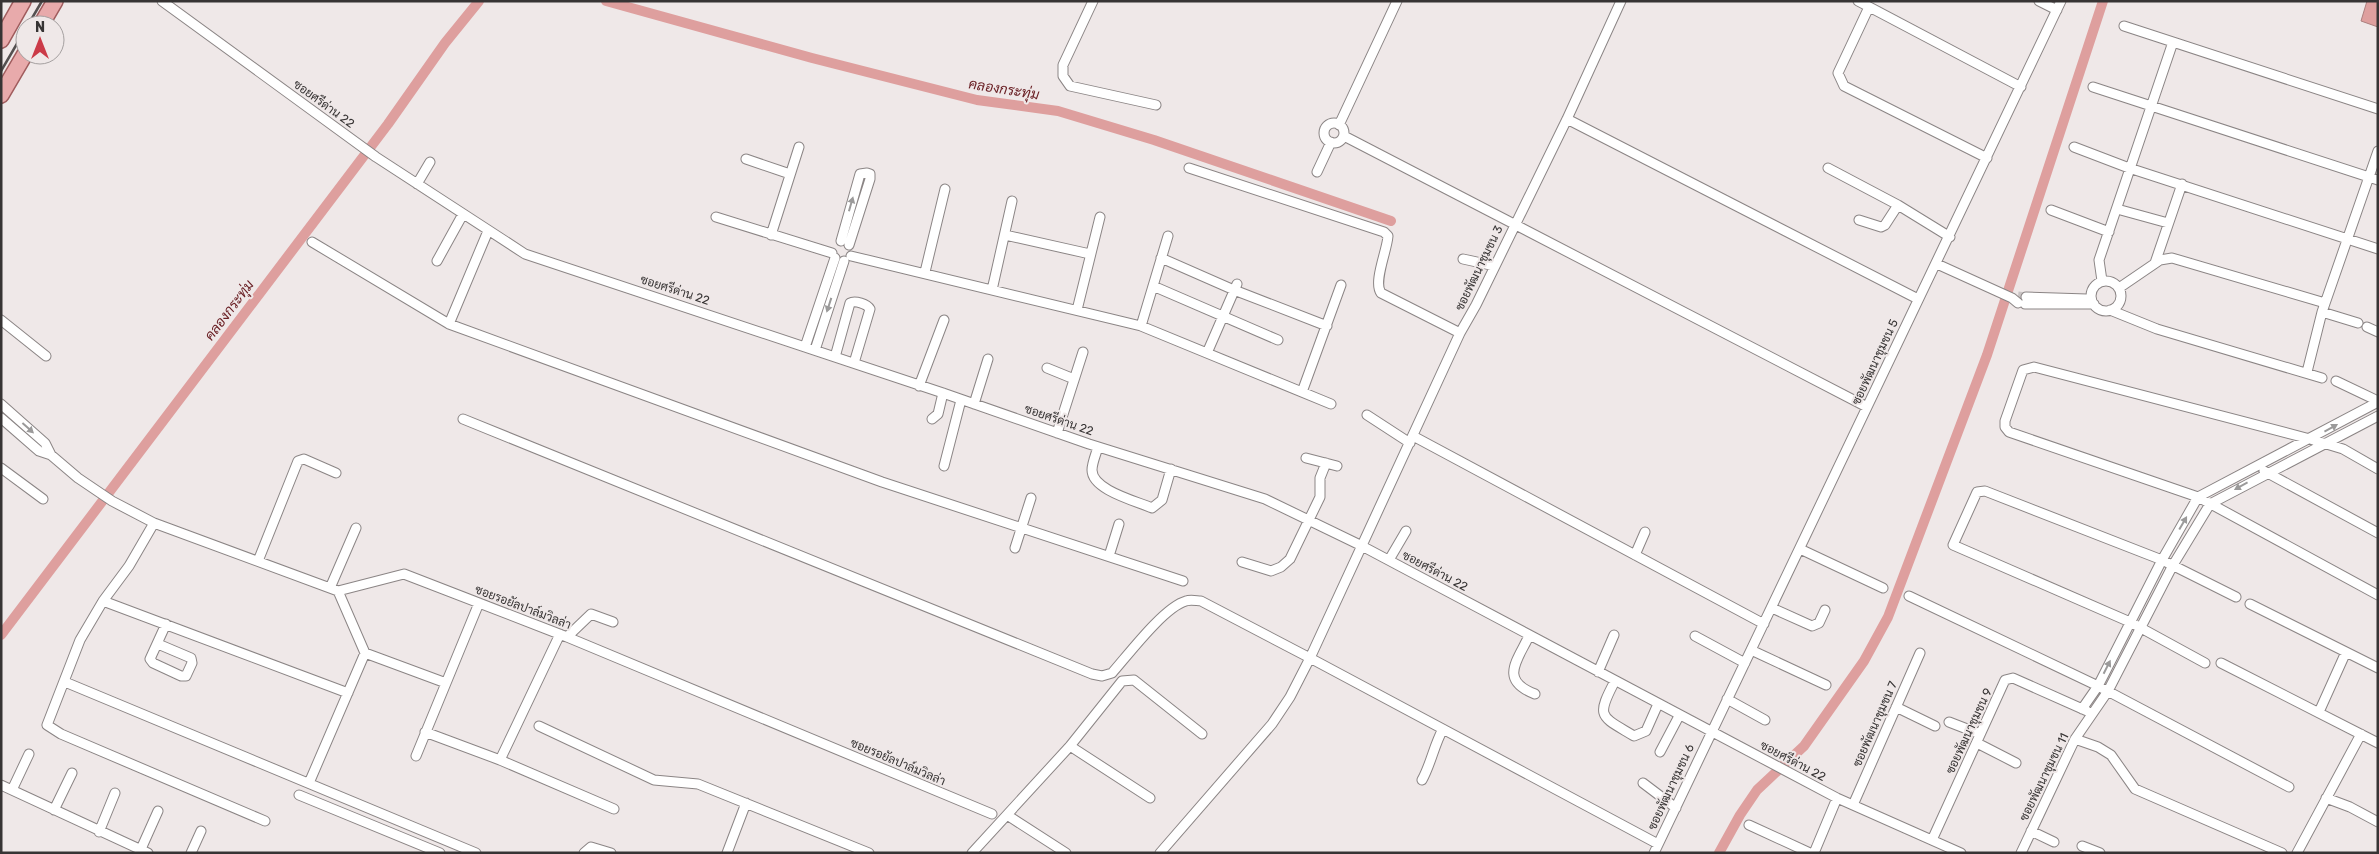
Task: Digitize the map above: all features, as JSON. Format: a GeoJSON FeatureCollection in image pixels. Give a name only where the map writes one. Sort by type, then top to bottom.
{"type":"FeatureCollection","features":[{"type":"Feature","properties":{"kind":"main road"},"geometry":{"type":"LineString","coordinates":[[1,40],[23,1]]}},
{"type":"Feature","properties":{"kind":"main road"},"geometry":{"type":"LineString","coordinates":[[47,15],[55,1]]}},
{"type":"Feature","properties":{"kind":"main road"},"geometry":{"type":"LineString","coordinates":[[1,95],[19,65]]}},
{"type":"Feature","properties":{"kind":"street","name":"ซอยศรีด่าน 22"},"geometry":{"type":"LineString","coordinates":[[162,1],[364,149],[488,232],[525,254],[944,393],[1098,447],[1258,497],[1389,560],[1679,716],[1837,798],[1961,853]]}},
{"type":"Feature","properties":{"kind":"street"},"geometry":{"type":"LineString","coordinates":[[1093,1],[1063,64],[1063,76],[1070,86],[1156,106]]}},
{"type":"Feature","properties":{"kind":"street"},"geometry":{"type":"LineString","coordinates":[[1339,125],[1397,1]]}},
{"type":"Feature","properties":{"kind":"street","name":"ซอยพัฒนาชุมชน 3"},"geometry":{"type":"LineString","coordinates":[[1160,853],[1272,724],[1290,697],[1310,658],[1360,546],[1460,333],[1567,119],[1621,1]]}},
{"type":"Feature","properties":{"kind":"street"},"geometry":{"type":"LineString","coordinates":[[1858,1],[2021,87]]}},
{"type":"Feature","properties":{"kind":"street"},"geometry":{"type":"LineString","coordinates":[[2039,1],[2057,10]]}},
{"type":"Feature","properties":{"kind":"street","name":"ซอยพัฒนาชุมชน 5"},"geometry":{"type":"LineString","coordinates":[[1710,732],[1772,608],[2061,1]]}},
{"type":"Feature","properties":{"kind":"street"},"geometry":{"type":"LineString","coordinates":[[1868,7],[1838,72],[1844,86],[1987,158]]}},
{"type":"Feature","properties":{"kind":"street"},"geometry":{"type":"LineString","coordinates":[[2124,26],[2378,109]]}},
{"type":"Feature","properties":{"kind":"street"},"geometry":{"type":"LineString","coordinates":[[2102,281],[2099,260],[2173,42]]}},
{"type":"Feature","properties":{"kind":"street"},"geometry":{"type":"LineString","coordinates":[[2093,87],[2373,178]]}},
{"type":"Feature","properties":{"kind":"street"},"geometry":{"type":"LineString","coordinates":[[1567,119],[1918,300]]}},
{"type":"Feature","properties":{"kind":"street"},"geometry":{"type":"LineString","coordinates":[[1330,124],[1339,125],[1343,129],[1344,136],[1340,141],[1331,142],[1326,139],[1325,129],[1330,124]]}},
{"type":"Feature","properties":{"kind":"street"},"geometry":{"type":"LineString","coordinates":[[1344,136],[1867,407]]}},
{"type":"Feature","properties":{"kind":"street"},"geometry":{"type":"LineString","coordinates":[[1317,172],[1331,142]]}},
{"type":"Feature","properties":{"kind":"street"},"geometry":{"type":"LineString","coordinates":[[2074,147],[2129,168],[2378,249]]}},
{"type":"Feature","properties":{"kind":"street"},"geometry":{"type":"LineString","coordinates":[[770,234],[799,148]]}},
{"type":"Feature","properties":{"kind":"street"},"geometry":{"type":"LineString","coordinates":[[2307,372],[2324,307],[2347,239],[2373,178],[2378,152]]}},
{"type":"Feature","properties":{"kind":"street"},"geometry":{"type":"LineString","coordinates":[[746,159],[790,174]]}},
{"type":"Feature","properties":{"kind":"street"},"geometry":{"type":"LineString","coordinates":[[417,184],[430,162]]}},
{"type":"Feature","properties":{"kind":"street"},"geometry":{"type":"LineString","coordinates":[[1189,168],[1384,232],[1388,236],[1378,282],[1381,293],[1460,333]]}},
{"type":"Feature","properties":{"kind":"street"},"geometry":{"type":"LineString","coordinates":[[1828,168],[1898,205],[1950,237]]}},
{"type":"Feature","properties":{"kind":"street"},"geometry":{"type":"LineString","coordinates":[[805,347],[870,180],[870,174],[860,174],[845,243]]}},
{"type":"Feature","properties":{"kind":"street"},"geometry":{"type":"LineString","coordinates":[[2155,263],[2182,184]]}},
{"type":"Feature","properties":{"kind":"street"},"geometry":{"type":"LineString","coordinates":[[925,272],[945,189]]}},
{"type":"Feature","properties":{"kind":"street"},"geometry":{"type":"LineString","coordinates":[[992,290],[1012,201]]}},
{"type":"Feature","properties":{"kind":"street"},"geometry":{"type":"LineString","coordinates":[[1859,220],[1881,227],[1885,225],[1898,205]]}},
{"type":"Feature","properties":{"kind":"street"},"geometry":{"type":"LineString","coordinates":[[2116,209],[2168,224]]}},
{"type":"Feature","properties":{"kind":"street"},"geometry":{"type":"LineString","coordinates":[[2051,210],[2109,232]]}},
{"type":"Feature","properties":{"kind":"street"},"geometry":{"type":"LineString","coordinates":[[437,261],[463,214]]}},
{"type":"Feature","properties":{"kind":"street"},"geometry":{"type":"LineString","coordinates":[[716,217],[840,257],[925,272],[1141,326],[1331,404]]}},
{"type":"Feature","properties":{"kind":"street"},"geometry":{"type":"LineString","coordinates":[[1076,310],[1100,217]]}},
{"type":"Feature","properties":{"kind":"street"},"geometry":{"type":"LineString","coordinates":[[449,324],[488,232]]}},
{"type":"Feature","properties":{"kind":"street"},"geometry":{"type":"LineString","coordinates":[[1005,234],[1090,254]]}},
{"type":"Feature","properties":{"kind":"street"},"geometry":{"type":"LineString","coordinates":[[1141,326],[1168,236]]}},
{"type":"Feature","properties":{"kind":"street"},"geometry":{"type":"LineString","coordinates":[[312,242],[449,324],[873,478],[1183,581]]}},
{"type":"Feature","properties":{"kind":"street"},"geometry":{"type":"LineString","coordinates":[[815,350],[840,257],[833,246],[845,243]]}},
{"type":"Feature","properties":{"kind":"street"},"geometry":{"type":"LineString","coordinates":[[2119,288],[2166,257],[2324,307],[2358,323]]}},
{"type":"Feature","properties":{"kind":"street"},"geometry":{"type":"LineString","coordinates":[[1161,258],[1327,326]]}},
{"type":"Feature","properties":{"kind":"street"},"geometry":{"type":"LineString","coordinates":[[1463,259],[1495,266]]}},
{"type":"Feature","properties":{"kind":"street"},"geometry":{"type":"LineString","coordinates":[[1937,264],[1995,291],[2018,299],[2093,302]]}},
{"type":"Feature","properties":{"kind":"street"},"geometry":{"type":"LineString","coordinates":[[2110,310],[2120,301],[2119,288],[2112,282],[2102,281],[2092,290],[2093,302],[2101,310],[2110,310],[2158,329],[2322,378]]}},
{"type":"Feature","properties":{"kind":"street"},"geometry":{"type":"LineString","coordinates":[[1302,392],[1341,285]]}},
{"type":"Feature","properties":{"kind":"street"},"geometry":{"type":"LineString","coordinates":[[1153,286],[1278,340]]}},
{"type":"Feature","properties":{"kind":"street"},"geometry":{"type":"LineString","coordinates":[[1207,352],[1235,287]]}},
{"type":"Feature","properties":{"kind":"street"},"geometry":{"type":"LineString","coordinates":[[835,357],[850,303],[854,302],[868,306],[870,309],[854,363]]}},
{"type":"Feature","properties":{"kind":"street"},"geometry":{"type":"LineString","coordinates":[[1,320],[46,356]]}},
{"type":"Feature","properties":{"kind":"street"},"geometry":{"type":"LineString","coordinates":[[920,386],[944,320]]}},
{"type":"Feature","properties":{"kind":"street"},"geometry":{"type":"LineString","coordinates":[[2368,327],[2378,332]]}},
{"type":"Feature","properties":{"kind":"street"},"geometry":{"type":"LineString","coordinates":[[1057,433],[1083,352]]}},
{"type":"Feature","properties":{"kind":"street"},"geometry":{"type":"LineString","coordinates":[[974,404],[988,359]]}},
{"type":"Feature","properties":{"kind":"street"},"geometry":{"type":"LineString","coordinates":[[2378,468],[2343,449],[2324,443],[2034,367],[2023,370],[2005,421],[2005,427],[2009,432],[2198,498],[2378,595]]}},
{"type":"Feature","properties":{"kind":"street"},"geometry":{"type":"LineString","coordinates":[[1047,368],[1074,379]]}},
{"type":"Feature","properties":{"kind":"street"},"geometry":{"type":"LineString","coordinates":[[2336,380],[2378,401]]}},
{"type":"Feature","properties":{"kind":"street"},"geometry":{"type":"LineString","coordinates":[[932,419],[938,414],[944,393]]}},
{"type":"Feature","properties":{"kind":"street"},"geometry":{"type":"LineString","coordinates":[[944,466],[961,400]]}},
{"type":"Feature","properties":{"kind":"street"},"geometry":{"type":"LineString","coordinates":[[2086,711],[2162,560],[2198,498],[2257,468],[2378,401]]}},
{"type":"Feature","properties":{"kind":"street"},"geometry":{"type":"LineString","coordinates":[[1,404],[45,443],[51,455]]}},
{"type":"Feature","properties":{"kind":"street"},"geometry":{"type":"LineString","coordinates":[[1367,415],[1411,440],[1636,555],[1764,624]]}},
{"type":"Feature","properties":{"kind":"street"},"geometry":{"type":"LineString","coordinates":[[2086,711],[2108,691],[2173,565],[2210,504],[2266,472],[2378,416]]}},
{"type":"Feature","properties":{"kind":"street"},"geometry":{"type":"LineString","coordinates":[[1,418],[39,451],[51,455],[78,478],[112,501],[154,523],[334,590],[365,653],[446,683]]}},
{"type":"Feature","properties":{"kind":"street"},"geometry":{"type":"LineString","coordinates":[[463,419],[1092,674],[1102,676],[1112,673],[1153,626],[1176,605],[1188,600],[1201,601],[1658,844]]}},
{"type":"Feature","properties":{"kind":"street"},"geometry":{"type":"LineString","coordinates":[[1098,447],[1092,470],[1095,479],[1102,488],[1152,508],[1162,500],[1170,469]]}},
{"type":"Feature","properties":{"kind":"street"},"geometry":{"type":"LineString","coordinates":[[1306,458],[1337,466]]}},
{"type":"Feature","properties":{"kind":"street"},"geometry":{"type":"LineString","coordinates":[[258,561],[298,461],[304,459],[336,473]]}},
{"type":"Feature","properties":{"kind":"street"},"geometry":{"type":"LineString","coordinates":[[1242,562],[1271,571],[1281,567],[1290,559],[1320,497],[1320,478],[1326,464]]}},
{"type":"Feature","properties":{"kind":"street"},"geometry":{"type":"LineString","coordinates":[[1,468],[42,499]]}},
{"type":"Feature","properties":{"kind":"street"},"geometry":{"type":"LineString","coordinates":[[2257,468],[2378,533]]}},
{"type":"Feature","properties":{"kind":"street"},"geometry":{"type":"LineString","coordinates":[[2205,662],[2130,622],[1953,545],[1977,492],[1985,491],[2162,560],[2236,597]]}},
{"type":"Feature","properties":{"kind":"street"},"geometry":{"type":"LineString","coordinates":[[1015,548],[1031,498]]}},
{"type":"Feature","properties":{"kind":"street"},"geometry":{"type":"LineString","coordinates":[[154,523],[129,566],[103,601],[80,640],[65,682],[48,718],[48,728],[265,821]]}},
{"type":"Feature","properties":{"kind":"street"},"geometry":{"type":"LineString","coordinates":[[1109,556],[1119,524]]}},
{"type":"Feature","properties":{"kind":"street"},"geometry":{"type":"LineString","coordinates":[[334,590],[356,528]]}},
{"type":"Feature","properties":{"kind":"street"},"geometry":{"type":"LineString","coordinates":[[1389,560],[1406,531]]}},
{"type":"Feature","properties":{"kind":"street"},"geometry":{"type":"LineString","coordinates":[[1636,555],[1645,532]]}},
{"type":"Feature","properties":{"kind":"street"},"geometry":{"type":"LineString","coordinates":[[1800,549],[1883,588]]}},
{"type":"Feature","properties":{"kind":"street","name":"ซอยรอยัลปาล์มวิลล่า"},"geometry":{"type":"LineString","coordinates":[[334,590],[404,574],[564,636],[992,814]]}},
{"type":"Feature","properties":{"kind":"street"},"geometry":{"type":"LineString","coordinates":[[1908,596],[2098,686],[2289,786]]}},
{"type":"Feature","properties":{"kind":"street"},"geometry":{"type":"LineString","coordinates":[[103,601],[348,693]]}},
{"type":"Feature","properties":{"kind":"street"},"geometry":{"type":"LineString","coordinates":[[416,756],[479,603]]}},
{"type":"Feature","properties":{"kind":"street"},"geometry":{"type":"LineString","coordinates":[[2250,604],[2378,668]]}},
{"type":"Feature","properties":{"kind":"street"},"geometry":{"type":"LineString","coordinates":[[1772,608],[1812,626],[1819,622],[1825,610]]}},
{"type":"Feature","properties":{"kind":"street"},"geometry":{"type":"LineString","coordinates":[[500,760],[564,636],[591,614],[613,622]]}},
{"type":"Feature","properties":{"kind":"street"},"geometry":{"type":"LineString","coordinates":[[158,644],[191,658],[192,664],[186,676],[181,676],[151,662],[150,656],[154,647],[158,644],[166,624]]}},
{"type":"Feature","properties":{"kind":"street"},"geometry":{"type":"LineString","coordinates":[[1598,672],[1614,635]]}},
{"type":"Feature","properties":{"kind":"street"},"geometry":{"type":"LineString","coordinates":[[1530,636],[1515,666],[1513,675],[1515,682],[1523,689],[1535,694]]}},
{"type":"Feature","properties":{"kind":"street"},"geometry":{"type":"LineString","coordinates":[[1694,636],[1745,663]]}},
{"type":"Feature","properties":{"kind":"street"},"geometry":{"type":"LineString","coordinates":[[1751,650],[1826,685]]}},
{"type":"Feature","properties":{"kind":"street"},"geometry":{"type":"LineString","coordinates":[[2319,712],[2346,652]]}},
{"type":"Feature","properties":{"kind":"street"},"geometry":{"type":"LineString","coordinates":[[309,783],[365,653]]}},
{"type":"Feature","properties":{"kind":"street","name":"ซอยพัฒนาชุมชน 7"},"geometry":{"type":"LineString","coordinates":[[1853,805],[1920,653]]}},
{"type":"Feature","properties":{"kind":"street"},"geometry":{"type":"LineString","coordinates":[[2222,663],[2378,743]]}},
{"type":"Feature","properties":{"kind":"street","name":"ซอยพัฒนาชุมชน 9"},"geometry":{"type":"LineString","coordinates":[[1932,840],[2006,680],[2009,678],[2086,711]]}},
{"type":"Feature","properties":{"kind":"street"},"geometry":{"type":"LineString","coordinates":[[972,853],[1070,746],[1122,681],[1134,680],[1202,734]]}},
{"type":"Feature","properties":{"kind":"street"},"geometry":{"type":"LineString","coordinates":[[1615,681],[1603,703],[1602,711],[1606,719],[1634,736],[1646,731],[1658,704]]}},
{"type":"Feature","properties":{"kind":"street"},"geometry":{"type":"LineString","coordinates":[[65,682],[476,853]]}},
{"type":"Feature","properties":{"kind":"street"},"geometry":{"type":"LineString","coordinates":[[1727,699],[1765,720]]}},
{"type":"Feature","properties":{"kind":"street"},"geometry":{"type":"LineString","coordinates":[[1896,707],[1935,726]]}},
{"type":"Feature","properties":{"kind":"street","name":"ซอยพัฒนาชุมชน 11"},"geometry":{"type":"LineString","coordinates":[[2021,853],[2075,739],[2086,711]]}},
{"type":"Feature","properties":{"kind":"street"},"geometry":{"type":"LineString","coordinates":[[1660,752],[1679,716]]}},
{"type":"Feature","properties":{"kind":"street"},"geometry":{"type":"LineString","coordinates":[[1949,722],[1979,738],[2016,763]]}},
{"type":"Feature","properties":{"kind":"street"},"geometry":{"type":"LineString","coordinates":[[539,726],[654,780],[698,784],[869,853]]}},
{"type":"Feature","properties":{"kind":"street"},"geometry":{"type":"LineString","coordinates":[[1422,780],[1428,770],[1436,742],[1443,729]]}},
{"type":"Feature","properties":{"kind":"street"},"geometry":{"type":"LineString","coordinates":[[425,732],[500,760],[614,809]]}},
{"type":"Feature","properties":{"kind":"street","name":"ซอยพัฒนาชุมชน 6"},"geometry":{"type":"LineString","coordinates":[[1654,853],[1710,732]]}},
{"type":"Feature","properties":{"kind":"street"},"geometry":{"type":"LineString","coordinates":[[2297,853],[2361,734]]}},
{"type":"Feature","properties":{"kind":"street"},"geometry":{"type":"LineString","coordinates":[[2075,739],[2098,747],[2111,755],[2136,789],[2282,853]]}},
{"type":"Feature","properties":{"kind":"street"},"geometry":{"type":"LineString","coordinates":[[1070,746],[1150,798]]}},
{"type":"Feature","properties":{"kind":"street"},"geometry":{"type":"LineString","coordinates":[[12,790],[29,754]]}},
{"type":"Feature","properties":{"kind":"street"},"geometry":{"type":"LineString","coordinates":[[54,810],[72,773]]}},
{"type":"Feature","properties":{"kind":"street"},"geometry":{"type":"LineString","coordinates":[[1643,783],[1676,808]]}},
{"type":"Feature","properties":{"kind":"street"},"geometry":{"type":"LineString","coordinates":[[1,784],[99,832],[144,851],[158,811]]}},
{"type":"Feature","properties":{"kind":"street"},"geometry":{"type":"LineString","coordinates":[[99,832],[115,792]]}},
{"type":"Feature","properties":{"kind":"street"},"geometry":{"type":"LineString","coordinates":[[299,795],[440,853]]}},
{"type":"Feature","properties":{"kind":"street"},"geometry":{"type":"LineString","coordinates":[[1814,853],[1837,798]]}},
{"type":"Feature","properties":{"kind":"street"},"geometry":{"type":"LineString","coordinates":[[2326,798],[2350,807],[2378,822]]}},
{"type":"Feature","properties":{"kind":"street"},"geometry":{"type":"LineString","coordinates":[[727,853],[746,803]]}},
{"type":"Feature","properties":{"kind":"street"},"geometry":{"type":"LineString","coordinates":[[1007,816],[1066,853]]}},
{"type":"Feature","properties":{"kind":"street"},"geometry":{"type":"LineString","coordinates":[[1749,825],[1810,853]]}},
{"type":"Feature","properties":{"kind":"street"},"geometry":{"type":"LineString","coordinates":[[191,853],[201,830]]}},
{"type":"Feature","properties":{"kind":"street"},"geometry":{"type":"LineString","coordinates":[[2031,831],[2054,842]]}},
{"type":"Feature","properties":{"kind":"street"},"geometry":{"type":"LineString","coordinates":[[2082,846],[2100,853]]}},
{"type":"Feature","properties":{"kind":"street"},"geometry":{"type":"LineString","coordinates":[[584,853],[591,847],[611,853]]}},
{"type":"Feature","properties":{"kind":"shaded area"},"geometry":{"type":"Polygon","coordinates":[[[2367,1],[2378,1],[2378,27],[2361,21],[2367,1]]]}},
{"type":"Feature","properties":{"kind":"waterway","name":"คลองกระทุ่ม"},"geometry":{"type":"LineString","coordinates":[[1,635],[388,124],[445,43],[479,1]]}},
{"type":"Feature","properties":{"kind":"waterway","name":"คลองกระทุ่ม"},"geometry":{"type":"LineString","coordinates":[[606,1],[812,58],[977,100],[1058,111],[1154,140],[1391,221]]}},
{"type":"Feature","properties":{"kind":"waterway"},"geometry":{"type":"LineString","coordinates":[[1719,853],[1740,815],[1757,790],[1804,746],[1864,661],[1888,617],[1987,355],[2103,1]]}},
{"type":"Feature","properties":{"kind":"tunnel"},"geometry":{"type":"LineString","coordinates":[[2018,296],[2026,297]]}},
{"type":"Feature","properties":{"kind":"railway"},"geometry":{"type":"LineString","coordinates":[[34,15],[42,1]]}},
{"type":"Feature","properties":{"kind":"railway"},"geometry":{"type":"LineString","coordinates":[[1,71],[15,47]]}}]}
